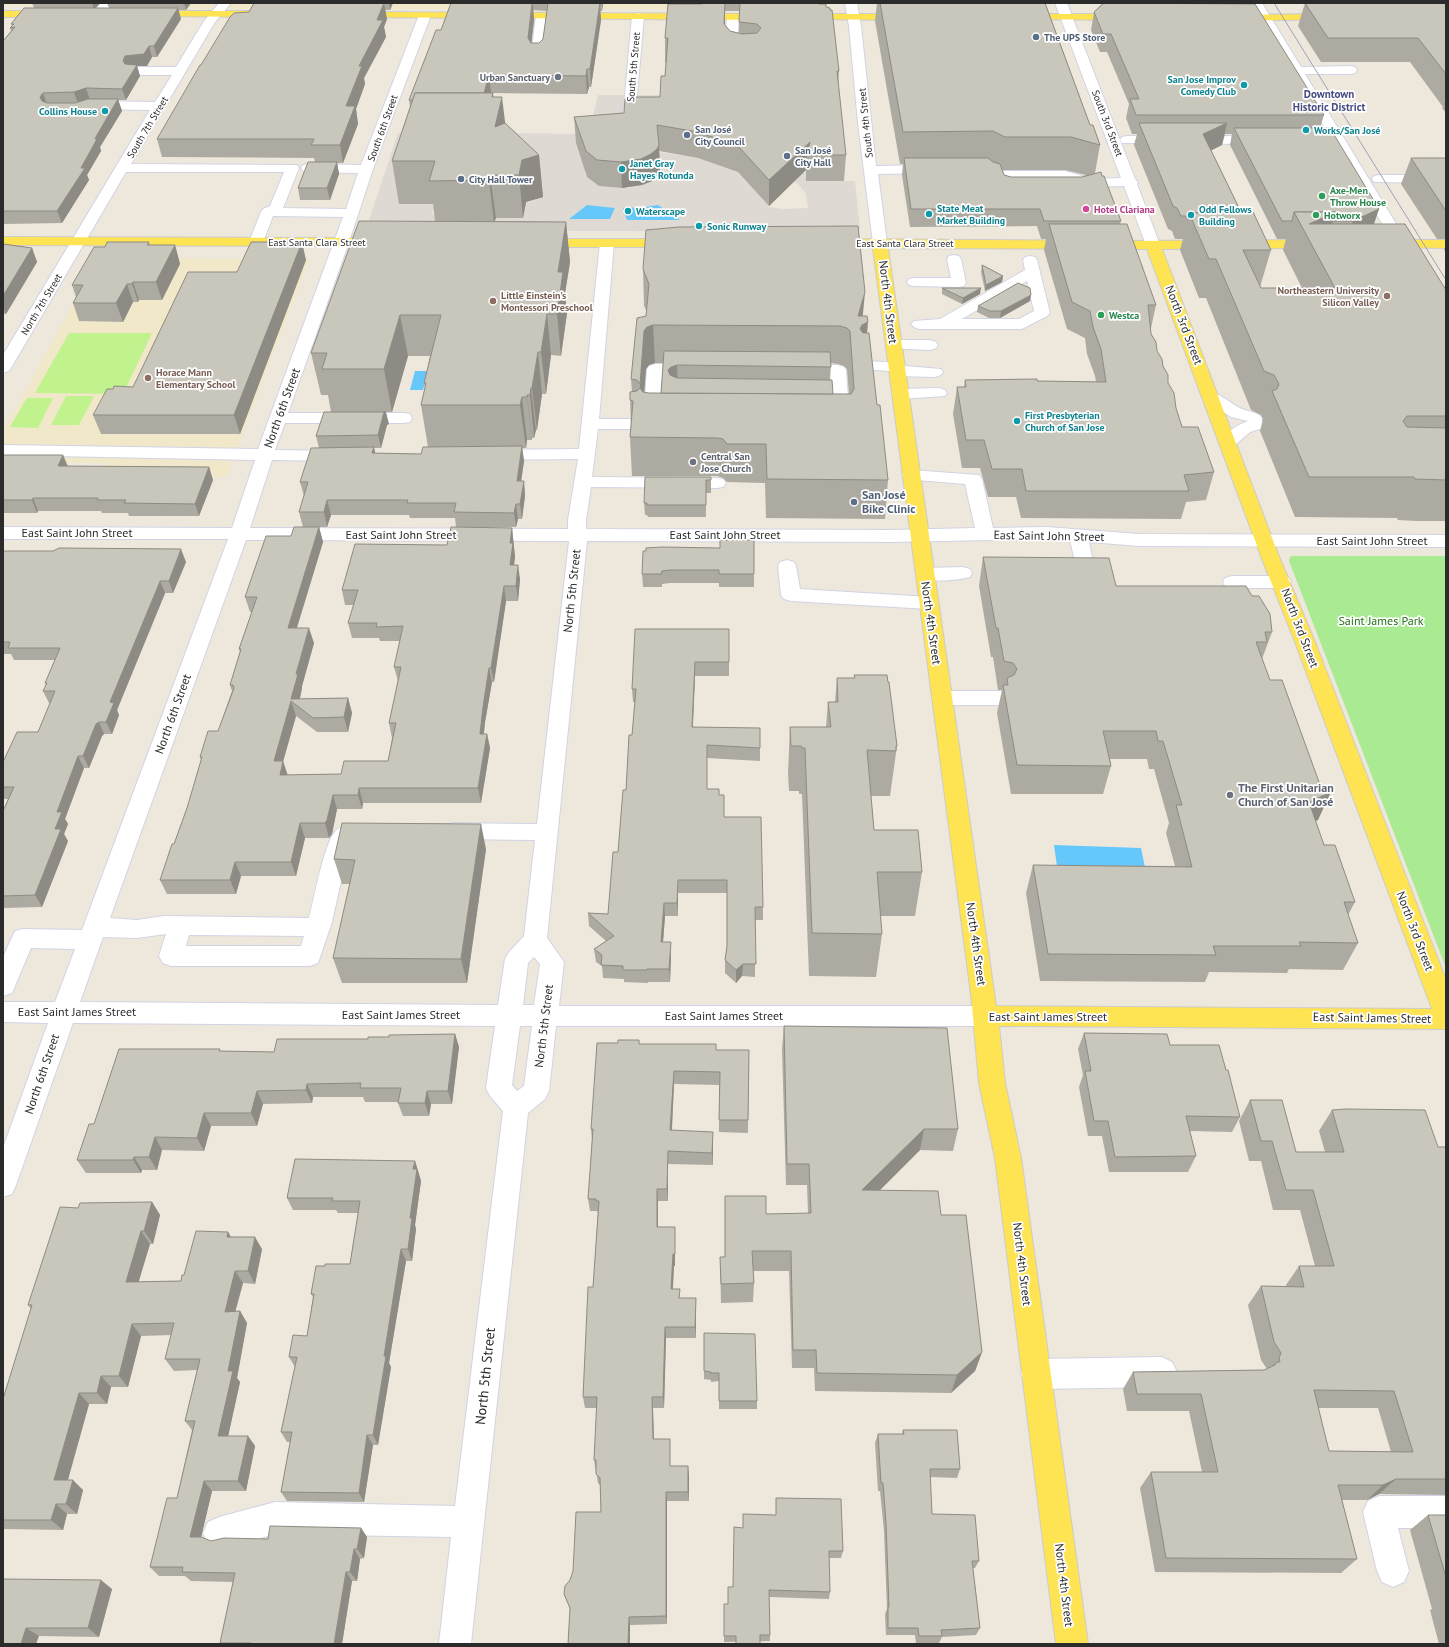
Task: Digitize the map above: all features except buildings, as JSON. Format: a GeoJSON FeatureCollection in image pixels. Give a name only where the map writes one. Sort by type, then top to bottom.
{"type":"FeatureCollection","features":[{"type":"Feature","properties":{"kind":"main road"},"geometry":{"type":"LineString","coordinates":[[4,16],[58,14]]}},
{"type":"Feature","properties":{"kind":"main road"},"geometry":{"type":"LineString","coordinates":[[94,14],[110,14]]}},
{"type":"Feature","properties":{"kind":"main road"},"geometry":{"type":"LineString","coordinates":[[138,14],[276,14]]}},
{"type":"Feature","properties":{"kind":"main road"},"geometry":{"type":"LineString","coordinates":[[344,15],[920,17]]}},
{"type":"Feature","properties":{"kind":"main road"},"geometry":{"type":"LineString","coordinates":[[1009,17],[1066,16],[1132,18]]}},
{"type":"Feature","properties":{"kind":"main road"},"geometry":{"type":"LineString","coordinates":[[1223,18],[1344,17]]}},
{"type":"Feature","properties":{"kind":"main road","name":"East Santa Clara Street"},"geometry":{"type":"LineString","coordinates":[[3,241],[394,242]]}},
{"type":"Feature","properties":{"kind":"main road"},"geometry":{"type":"LineString","coordinates":[[524,242],[690,243]]}},
{"type":"Feature","properties":{"kind":"main road","name":"East Santa Clara Street"},"geometry":{"type":"LineString","coordinates":[[816,243],[1153,245],[1326,244]]}},
{"type":"Feature","properties":{"kind":"main road","name":"North 4th Street"},"geometry":{"type":"LineString","coordinates":[[880,243],[985,1016],[992,1083],[1008,1158],[1072,1644]]}},
{"type":"Feature","properties":{"kind":"main road"},"geometry":{"type":"LineString","coordinates":[[1371,244],[1446,244]]}},
{"type":"Feature","properties":{"kind":"main road","name":"North 3rd Street"},"geometry":{"type":"LineString","coordinates":[[1153,245],[1446,1012]]}},
{"type":"Feature","properties":{"kind":"main road","name":"East Saint James Street"},"geometry":{"type":"LineString","coordinates":[[985,1016],[1446,1019]]}},
{"type":"Feature","properties":{"kind":"street"},"geometry":{"type":"LineString","coordinates":[[94,14],[107,3]]}},
{"type":"Feature","properties":{"kind":"street","name":"South 7th Street"},"geometry":{"type":"LineString","coordinates":[[80,241],[180,71],[215,14],[225,3]]}},
{"type":"Feature","properties":{"kind":"street","name":"South 4th Street"},"geometry":{"type":"LineString","coordinates":[[851,3],[854,17],[870,170],[880,243]]}},
{"type":"Feature","properties":{"kind":"street","name":"South 3rd Street"},"geometry":{"type":"LineString","coordinates":[[1061,3],[1131,182],[1153,245]]}},
{"type":"Feature","properties":{"kind":"street"},"geometry":{"type":"LineString","coordinates":[[1256,3],[1412,260]]}},
{"type":"Feature","properties":{"kind":"street","name":"South 6th Street"},"geometry":{"type":"LineString","coordinates":[[342,242],[366,169],[425,16]]}},
{"type":"Feature","properties":{"kind":"street"},"geometry":{"type":"LineString","coordinates":[[537,56],[542,16]]}},
{"type":"Feature","properties":{"kind":"street","name":"South 5th Street"},"geometry":{"type":"LineString","coordinates":[[629,118],[638,16]]}},
{"type":"Feature","properties":{"kind":"street"},"geometry":{"type":"LineString","coordinates":[[733,17],[731,47],[734,51],[753,53]]}},
{"type":"Feature","properties":{"kind":"street"},"geometry":{"type":"LineString","coordinates":[[1296,71],[1351,70]]}},
{"type":"Feature","properties":{"kind":"street"},"geometry":{"type":"LineString","coordinates":[[134,71],[180,71]]}},
{"type":"Feature","properties":{"kind":"street"},"geometry":{"type":"LineString","coordinates":[[79,109],[90,105],[159,106]]}},
{"type":"Feature","properties":{"kind":"street"},"geometry":{"type":"LineString","coordinates":[[382,129],[398,129]]}},
{"type":"Feature","properties":{"kind":"street"},"geometry":{"type":"LineString","coordinates":[[1127,140],[1270,140]]}},
{"type":"Feature","properties":{"kind":"street"},"geometry":{"type":"LineString","coordinates":[[122,168],[366,169]]}},
{"type":"Feature","properties":{"kind":"street"},"geometry":{"type":"LineString","coordinates":[[256,242],[268,212],[276,208],[292,168]]}},
{"type":"Feature","properties":{"kind":"street"},"geometry":{"type":"LineString","coordinates":[[870,170],[949,169]]}},
{"type":"Feature","properties":{"kind":"street"},"geometry":{"type":"LineString","coordinates":[[1039,188],[1008,188],[999,173],[1065,175],[1092,183],[1131,182]]}},
{"type":"Feature","properties":{"kind":"street"},"geometry":{"type":"LineString","coordinates":[[1379,179],[1446,179]]}},
{"type":"Feature","properties":{"kind":"street"},"geometry":{"type":"LineString","coordinates":[[1063,188],[1079,188],[1092,183]]}},
{"type":"Feature","properties":{"kind":"street"},"geometry":{"type":"LineString","coordinates":[[268,212],[352,213]]}},
{"type":"Feature","properties":{"kind":"street","name":"North 7th Street"},"geometry":{"type":"LineString","coordinates":[[3,368],[80,241]]}},
{"type":"Feature","properties":{"kind":"street","name":"North 6th Street"},"geometry":{"type":"LineString","coordinates":[[3,1185],[64,1012],[239,534],[278,418],[342,242]]}},
{"type":"Feature","properties":{"kind":"street","name":"North 5th Street"},"geometry":{"type":"LineString","coordinates":[[455,1644],[516,1108],[536,1091],[552,962],[535,940],[578,548],[577,520],[586,454],[607,243]]}},
{"type":"Feature","properties":{"kind":"street"},"geometry":{"type":"LineString","coordinates":[[954,259],[959,283]]}},
{"type":"Feature","properties":{"kind":"street"},"geometry":{"type":"LineString","coordinates":[[919,324],[944,324],[1022,324],[1042,313],[1032,266],[990,297],[944,324]]}},
{"type":"Feature","properties":{"kind":"street"},"geometry":{"type":"LineString","coordinates":[[914,282],[959,283],[990,297]]}},
{"type":"Feature","properties":{"kind":"street"},"geometry":{"type":"LineString","coordinates":[[894,345],[930,345]]}},
{"type":"Feature","properties":{"kind":"street"},"geometry":{"type":"LineString","coordinates":[[866,366],[935,372]]}},
{"type":"Feature","properties":{"kind":"street"},"geometry":{"type":"LineString","coordinates":[[655,369],[838,370],[832,398],[842,427],[651,425],[655,369]]}},
{"type":"Feature","properties":{"kind":"street"},"geometry":{"type":"LineString","coordinates":[[900,394],[938,393]]}},
{"type":"Feature","properties":{"kind":"street"},"geometry":{"type":"LineString","coordinates":[[1211,397],[1238,413],[1256,421],[1244,428],[1228,442]]}},
{"type":"Feature","properties":{"kind":"street"},"geometry":{"type":"LineString","coordinates":[[278,418],[404,418]]}},
{"type":"Feature","properties":{"kind":"street"},"geometry":{"type":"LineString","coordinates":[[589,424],[633,424]]}},
{"type":"Feature","properties":{"kind":"street"},"geometry":{"type":"LineString","coordinates":[[3,450],[357,456]]}},
{"type":"Feature","properties":{"kind":"street"},"geometry":{"type":"LineString","coordinates":[[474,455],[586,454]]}},
{"type":"Feature","properties":{"kind":"street"},"geometry":{"type":"LineString","coordinates":[[911,474],[973,479],[985,534]]}},
{"type":"Feature","properties":{"kind":"street"},"geometry":{"type":"LineString","coordinates":[[582,482],[717,483]]}},
{"type":"Feature","properties":{"kind":"street","name":"East Saint John Street"},"geometry":{"type":"LineString","coordinates":[[3,533],[891,536],[1078,534],[1139,540],[1446,541]]}},
{"type":"Feature","properties":{"kind":"street"},"geometry":{"type":"LineString","coordinates":[[1078,534],[1083,557]]}},
{"type":"Feature","properties":{"kind":"street"},"geometry":{"type":"LineString","coordinates":[[1118,538],[1124,556]]}},
{"type":"Feature","properties":{"kind":"street"},"geometry":{"type":"LineString","coordinates":[[787,566],[791,595],[929,603]]}},
{"type":"Feature","properties":{"kind":"street"},"geometry":{"type":"LineString","coordinates":[[925,574],[963,573]]}},
{"type":"Feature","properties":{"kind":"street"},"geometry":{"type":"LineString","coordinates":[[1232,582],[1282,582]]}},
{"type":"Feature","properties":{"kind":"street"},"geometry":{"type":"LineString","coordinates":[[942,698],[1000,698]]}},
{"type":"Feature","properties":{"kind":"street"},"geometry":{"type":"LineString","coordinates":[[180,926],[170,956],[310,956],[339,842],[349,830],[364,830]]}},
{"type":"Feature","properties":{"kind":"street"},"geometry":{"type":"LineString","coordinates":[[434,831],[546,832]]}},
{"type":"Feature","properties":{"kind":"street"},"geometry":{"type":"LineString","coordinates":[[3,986],[23,938],[164,926],[318,927]]}},
{"type":"Feature","properties":{"kind":"street"},"geometry":{"type":"LineString","coordinates":[[516,1108],[499,1088],[517,960],[535,940]]}},
{"type":"Feature","properties":{"kind":"street","name":"East Saint James Street"},"geometry":{"type":"LineString","coordinates":[[3,1012],[985,1016]]}},
{"type":"Feature","properties":{"kind":"street"},"geometry":{"type":"LineString","coordinates":[[1036,1374],[1190,1372]]}},
{"type":"Feature","properties":{"kind":"street"},"geometry":{"type":"LineString","coordinates":[[1394,1571],[1379,1512],[1446,1512]]}},
{"type":"Feature","properties":{"kind":"street"},"geometry":{"type":"LineString","coordinates":[[219,1533],[275,1518],[469,1522]]}},
{"type":"Feature","properties":{"kind":"shaded area"},"geometry":{"type":"Polygon","coordinates":[[[3,3],[829,3],[829,9],[216,9],[3,5],[3,3]]]}},
{"type":"Feature","properties":{"kind":"shaded area"},"geometry":{"type":"Polygon","coordinates":[[[598,95],[661,95],[652,151],[698,158],[736,171],[741,174],[770,204],[768,207],[783,209],[808,208],[806,194],[799,185],[788,177],[790,173],[806,173],[807,181],[855,181],[860,229],[824,232],[372,230],[367,226],[398,133],[426,132],[400,204],[435,203],[432,214],[489,213],[503,218],[523,218],[525,207],[524,200],[528,203],[538,198],[498,133],[589,134],[598,95]],[[585,168],[585,174],[593,181],[615,188],[630,188],[642,185],[656,178],[660,171],[660,168],[585,168]],[[587,205],[569,219],[610,219],[615,209],[587,205]],[[658,205],[624,208],[627,220],[658,205]]]}},
{"type":"Feature","properties":{"kind":"shaded area","name":"Horace Mann Elementary School"},"geometry":{"type":"Polygon","coordinates":[[[98,258],[310,259],[226,477],[100,477],[108,463],[3,462],[3,432],[98,258]]]}},
{"type":"Feature","properties":{"kind":"green space"},"geometry":{"type":"Polygon","coordinates":[[[69,333],[152,333],[123,394],[35,393],[69,333]]]}},
{"type":"Feature","properties":{"kind":"green space"},"geometry":{"type":"Polygon","coordinates":[[[66,396],[94,396],[79,425],[51,425],[66,396]]]}},
{"type":"Feature","properties":{"kind":"green space"},"geometry":{"type":"Polygon","coordinates":[[[27,398],[53,398],[38,428],[10,427],[27,398]]]}},
{"type":"Feature","properties":{"kind":"green space","name":"Saint James Park"},"geometry":{"type":"Polygon","coordinates":[[[1446,556],[1446,968],[1289,561],[1290,557],[1446,556]]]}},
{"type":"Feature","properties":{"kind":"water"},"geometry":{"type":"Polygon","coordinates":[[[587,205],[615,208],[610,219],[569,219],[587,205]]]}},
{"type":"Feature","properties":{"kind":"water"},"geometry":{"type":"Polygon","coordinates":[[[658,205],[680,220],[627,220],[623,208],[645,207],[658,205]]]}},
{"type":"Feature","properties":{"kind":"water"},"geometry":{"type":"Polygon","coordinates":[[[415,371],[428,371],[423,390],[410,390],[415,371]]]}},
{"type":"Feature","properties":{"kind":"water"},"geometry":{"type":"Polygon","coordinates":[[[1054,845],[1141,848],[1148,882],[1059,880],[1054,845]]]}},
{"type":"Feature","properties":{"kind":"tram line"},"geometry":{"type":"LineString","coordinates":[[1274,3],[1446,280]]}},
{"type":"Feature","properties":{"kind":"place","name":"The UPS Store"},"geometry":{"type":"Point","coordinates":[1036,37]}},
{"type":"Feature","properties":{"kind":"place","name":"Urban Sanctuary"},"geometry":{"type":"Point","coordinates":[558,77]}},
{"type":"Feature","properties":{"kind":"place","name":"San Jose Improv Comedy Club"},"geometry":{"type":"Point","coordinates":[1244,85]}},
{"type":"Feature","properties":{"kind":"place","name":"Collins House"},"geometry":{"type":"Point","coordinates":[105,111]}},
{"type":"Feature","properties":{"kind":"place","name":"Works/San José"},"geometry":{"type":"Point","coordinates":[1306,130]}},
{"type":"Feature","properties":{"kind":"place","name":"San José City Council"},"geometry":{"type":"Point","coordinates":[687,135]}},
{"type":"Feature","properties":{"kind":"place","name":"San José City Hall"},"geometry":{"type":"Point","coordinates":[787,156]}},
{"type":"Feature","properties":{"kind":"place","name":"Janet Gray Hayes Rotunda"},"geometry":{"type":"Point","coordinates":[622,169]}},
{"type":"Feature","properties":{"kind":"place","name":"City Hall Tower"},"geometry":{"type":"Point","coordinates":[461,179]}},
{"type":"Feature","properties":{"kind":"place","name":"Axe-Men Throw House"},"geometry":{"type":"Point","coordinates":[1322,196]}},
{"type":"Feature","properties":{"kind":"place","name":"Hotel Clariana"},"geometry":{"type":"Point","coordinates":[1086,209]}},
{"type":"Feature","properties":{"kind":"place","name":"Waterscape"},"geometry":{"type":"Point","coordinates":[628,211]}},
{"type":"Feature","properties":{"kind":"place","name":"State Meat Market Building"},"geometry":{"type":"Point","coordinates":[929,214]}},
{"type":"Feature","properties":{"kind":"place","name":"Odd Fellows Building"},"geometry":{"type":"Point","coordinates":[1191,215]}},
{"type":"Feature","properties":{"kind":"place","name":"Hotworx"},"geometry":{"type":"Point","coordinates":[1316,215]}},
{"type":"Feature","properties":{"kind":"place","name":"Sonic Runway"},"geometry":{"type":"Point","coordinates":[699,226]}},
{"type":"Feature","properties":{"kind":"place","name":"Northeastern University Silicon Valley"},"geometry":{"type":"Point","coordinates":[1387,296]}},
{"type":"Feature","properties":{"kind":"place","name":"Little Einstein’s Montessori Preschool"},"geometry":{"type":"Point","coordinates":[493,301]}},
{"type":"Feature","properties":{"kind":"place","name":"Westca"},"geometry":{"type":"Point","coordinates":[1101,315]}},
{"type":"Feature","properties":{"kind":"place","name":"Horace Mann Elementary School"},"geometry":{"type":"Point","coordinates":[148,378]}},
{"type":"Feature","properties":{"kind":"place","name":"First Presbyterian Church of San Jose"},"geometry":{"type":"Point","coordinates":[1017,421]}},
{"type":"Feature","properties":{"kind":"place","name":"Central San Jose Church"},"geometry":{"type":"Point","coordinates":[693,462]}},
{"type":"Feature","properties":{"kind":"place","name":"San José Bike Clinic"},"geometry":{"type":"Point","coordinates":[854,502]}},
{"type":"Feature","properties":{"kind":"place","name":"The First Unitarian Church of San José"},"geometry":{"type":"Point","coordinates":[1230,795]}},
{"type":"Feature","properties":{"kind":"district","name":"Downtown Historic District"},"geometry":{"type":"Point","coordinates":[1329,100]}}]}
